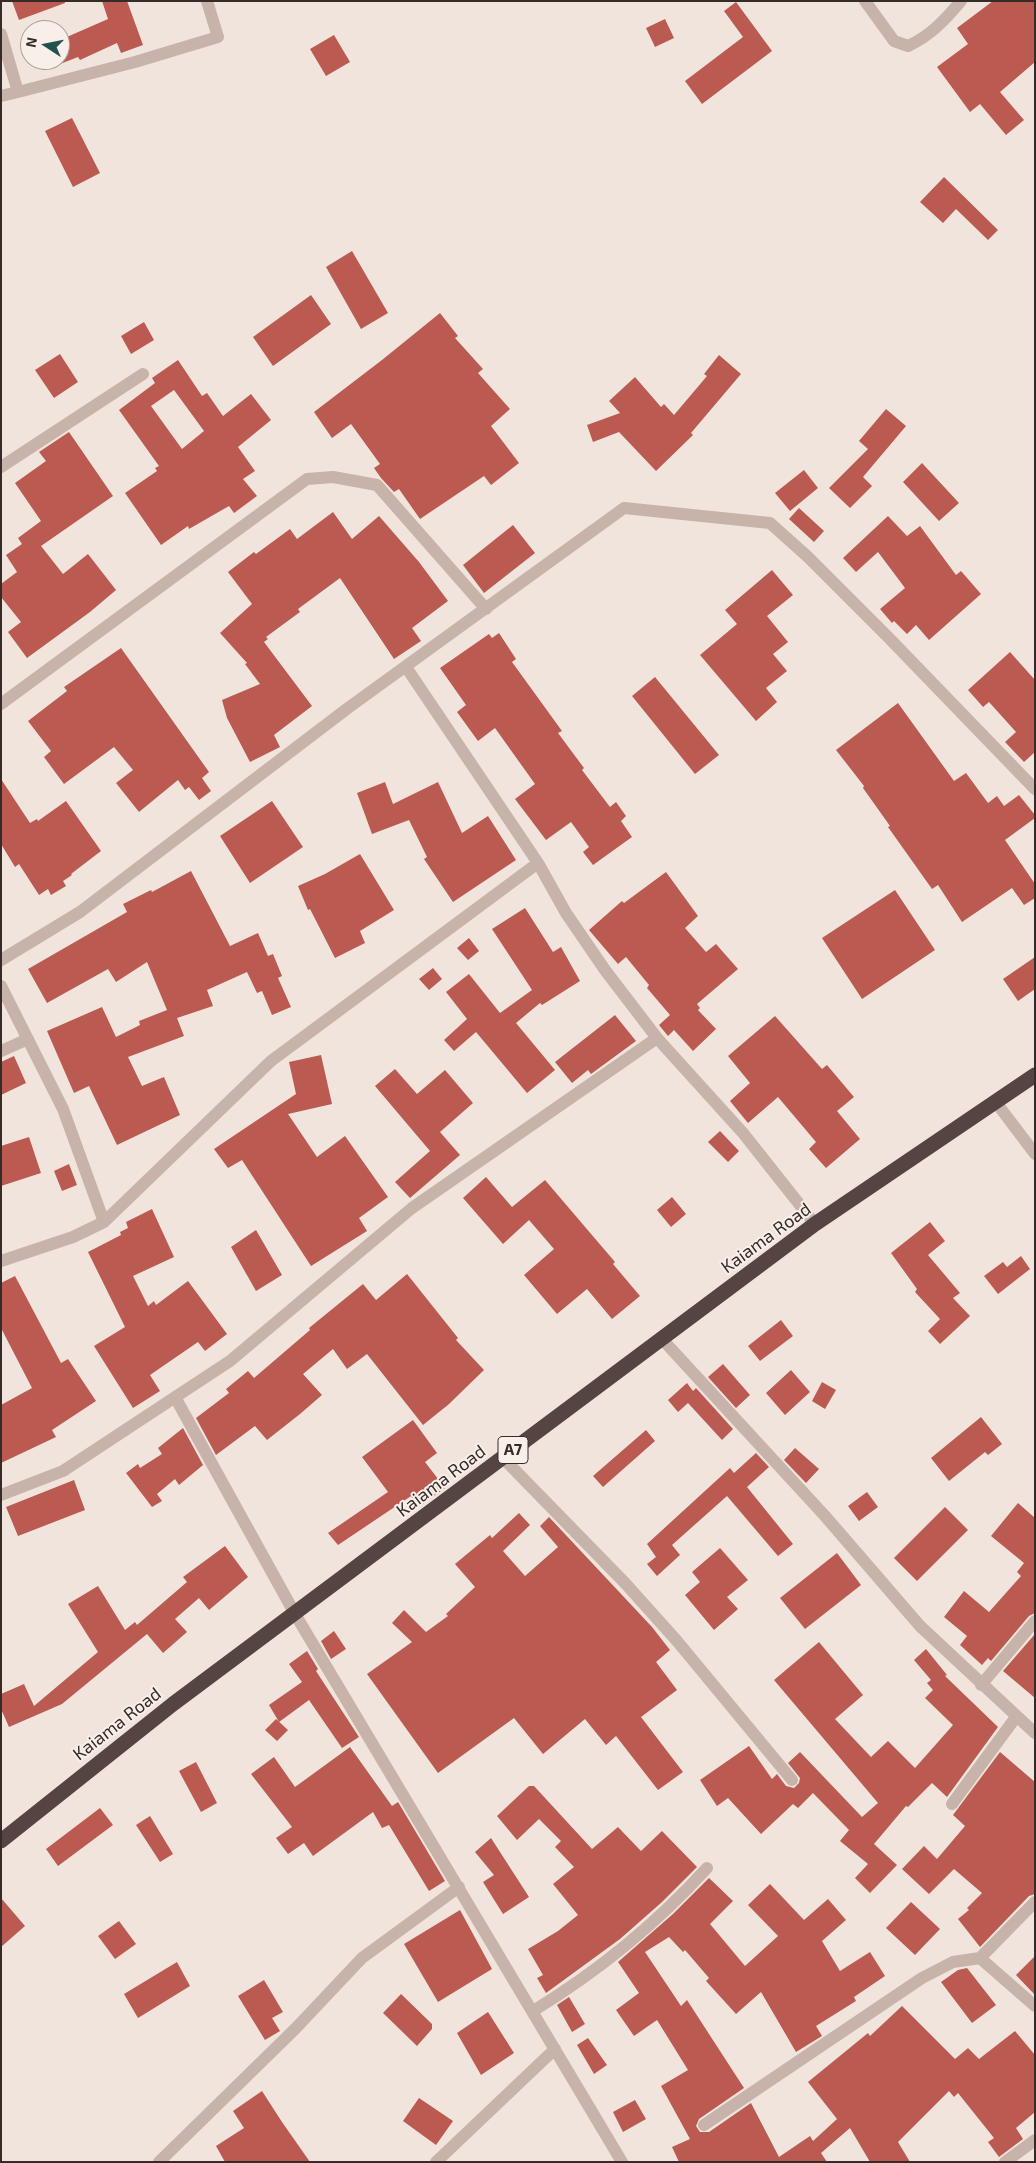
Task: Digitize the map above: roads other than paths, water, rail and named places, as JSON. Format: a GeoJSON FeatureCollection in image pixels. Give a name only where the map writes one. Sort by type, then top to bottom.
{"type":"FeatureCollection","features":[{"type":"Feature","properties":{"kind":"highway","name":"Kaiama Road"},"geometry":{"type":"LineString","coordinates":[[1,1841],[173,1704],[815,1224],[1035,1075]]}},
{"type":"Feature","properties":{"kind":"street"},"geometry":{"type":"LineString","coordinates":[[1,96],[135,62],[218,37],[207,1]]}},
{"type":"Feature","properties":{"kind":"street"},"geometry":{"type":"LineString","coordinates":[[865,1],[894,41],[908,46],[923,39],[945,21],[961,1]]}},
{"type":"Feature","properties":{"kind":"street"},"geometry":{"type":"LineString","coordinates":[[1,34],[18,92]]}},
{"type":"Feature","properties":{"kind":"street"},"geometry":{"type":"LineString","coordinates":[[1,466],[143,374]]}},
{"type":"Feature","properties":{"kind":"street"},"geometry":{"type":"LineString","coordinates":[[1,704],[307,479],[333,477],[377,486],[486,609]]}},
{"type":"Feature","properties":{"kind":"street"},"geometry":{"type":"LineString","coordinates":[[1,960],[80,912],[348,708],[624,508],[770,523],[808,557],[888,637],[1035,789]]}},
{"type":"Feature","properties":{"kind":"street"},"geometry":{"type":"LineString","coordinates":[[406,667],[538,862],[566,913],[605,970],[658,1038],[743,1133],[815,1224]]}},
{"type":"Feature","properties":{"kind":"street"},"geometry":{"type":"LineString","coordinates":[[1,1261],[73,1237],[104,1222],[271,1061],[538,862]]}},
{"type":"Feature","properties":{"kind":"street"},"geometry":{"type":"LineString","coordinates":[[1,986],[63,1109],[104,1222]]}},
{"type":"Feature","properties":{"kind":"street"},"geometry":{"type":"LineString","coordinates":[[1,1495],[63,1471],[230,1361],[412,1208],[658,1038]]}},
{"type":"Feature","properties":{"kind":"street"},"geometry":{"type":"LineString","coordinates":[[1,1052],[28,1039]]}},
{"type":"Feature","properties":{"kind":"street"},"geometry":{"type":"LineString","coordinates":[[995,1101],[1035,1154]]}},
{"type":"Feature","properties":{"kind":"street"},"geometry":{"type":"LineString","coordinates":[[662,1339],[824,1516],[920,1626],[981,1685],[1035,1733]]}},
{"type":"Feature","properties":{"kind":"street"},"geometry":{"type":"LineString","coordinates":[[175,1397],[295,1614],[556,2049],[620,2161]]}},
{"type":"Feature","properties":{"kind":"street"},"geometry":{"type":"LineString","coordinates":[[503,1458],[625,1583],[671,1634],[792,1780]]}},
{"type":"Feature","properties":{"kind":"street"},"geometry":{"type":"LineString","coordinates":[[981,1685],[1035,1621]]}},
{"type":"Feature","properties":{"kind":"street"},"geometry":{"type":"LineString","coordinates":[[952,1804],[1016,1717]]}},
{"type":"Feature","properties":{"kind":"street"},"geometry":{"type":"LineString","coordinates":[[533,2011],[578,1980],[657,1919],[707,1868]]}},
{"type":"Feature","properties":{"kind":"street"},"geometry":{"type":"LineString","coordinates":[[159,2162],[296,2028],[362,1958],[459,1887]]}},
{"type":"Feature","properties":{"kind":"street"},"geometry":{"type":"LineString","coordinates":[[704,2126],[922,1978],[953,1962],[980,1958],[1035,1902]]}},
{"type":"Feature","properties":{"kind":"street"},"geometry":{"type":"LineString","coordinates":[[980,1958],[1035,2006]]}},
{"type":"Feature","properties":{"kind":"street"},"geometry":{"type":"LineString","coordinates":[[436,2162],[556,2049]]}},
{"type":"Feature","properties":{"kind":"street"},"geometry":{"type":"LineString","coordinates":[[1005,2162],[1035,2140]]}}]}
